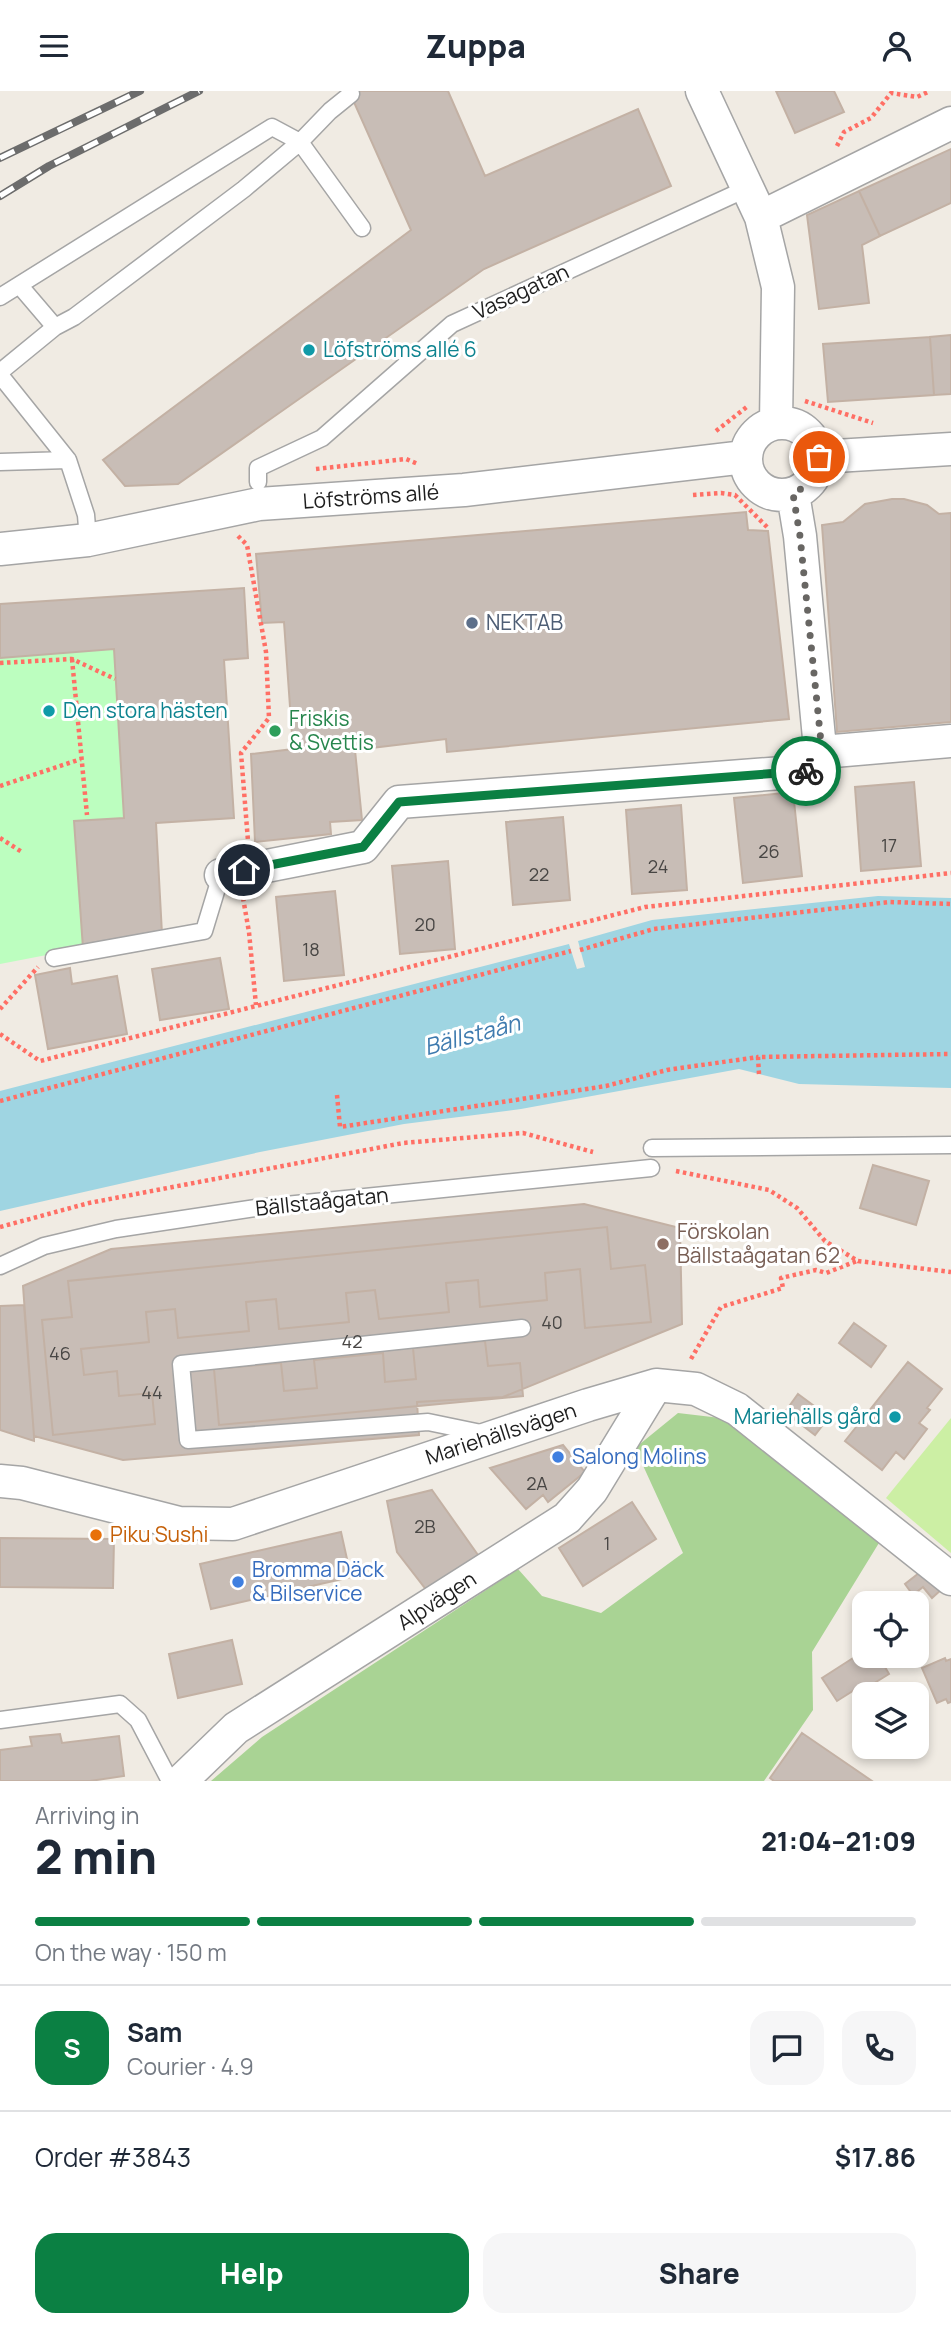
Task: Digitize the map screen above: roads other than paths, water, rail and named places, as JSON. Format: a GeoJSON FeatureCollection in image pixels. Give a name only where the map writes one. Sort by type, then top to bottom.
{"type":"FeatureCollection","features":[{"type":"Feature","properties":{"kind":"street"},"geometry":{"type":"LineString","coordinates":[[702,91],[761,217],[778,287],[776,412],[748,444],[745,457],[751,480],[770,494],[782,496],[793,494],[812,480],[819,457],[810,435],[776,412]]}},
{"type":"Feature","properties":{"kind":"street"},"geometry":{"type":"LineString","coordinates":[[761,217],[951,123]]}},
{"type":"Feature","properties":{"kind":"street"},"geometry":{"type":"LineString","coordinates":[[819,457],[951,449]]}},
{"type":"Feature","properties":{"kind":"street","name":"Löfströms allé"},"geometry":{"type":"LineString","coordinates":[[0,549],[88,540],[259,505],[464,490],[745,457]]}},
{"type":"Feature","properties":{"kind":"street"},"geometry":{"type":"LineString","coordinates":[[232,872],[363,847],[399,802],[822,770],[800,536],[793,494]]}},
{"type":"Feature","properties":{"kind":"street"},"geometry":{"type":"LineString","coordinates":[[822,752],[951,741]]}},
{"type":"Feature","properties":{"kind":"street"},"geometry":{"type":"LineString","coordinates":[[665,1386],[696,1389],[737,1409],[951,1579]]}},
{"type":"Feature","properties":{"kind":"street","name":"Mariehällsvägen"},"geometry":{"type":"LineString","coordinates":[[0,1481],[22,1483],[179,1523],[233,1524],[496,1436],[665,1386]]}},
{"type":"Feature","properties":{"kind":"street","name":"Alpvägen"},"geometry":{"type":"LineString","coordinates":[[181,1781],[236,1728],[567,1518],[592,1490],[665,1386]]}},
{"type":"Feature","properties":{"kind":"lane"},"geometry":{"type":"LineString","coordinates":[[88,540],[86,515],[68,460],[0,373],[55,327],[74,317],[189,232],[300,142],[351,94]]}},
{"type":"Feature","properties":{"kind":"lane"},"geometry":{"type":"LineString","coordinates":[[0,297],[272,127],[300,142],[362,227]]}},
{"type":"Feature","properties":{"kind":"lane","name":"Vasagatan"},"geometry":{"type":"LineString","coordinates":[[258,482],[258,468],[322,438],[452,324],[748,188]]}},
{"type":"Feature","properties":{"kind":"lane"},"geometry":{"type":"LineString","coordinates":[[20,286],[55,327]]}},
{"type":"Feature","properties":{"kind":"lane"},"geometry":{"type":"LineString","coordinates":[[0,462],[68,460]]}},
{"type":"Feature","properties":{"kind":"lane"},"geometry":{"type":"LineString","coordinates":[[54,958],[204,931],[232,872]]}},
{"type":"Feature","properties":{"kind":"lane"},"geometry":{"type":"LineString","coordinates":[[652,1148],[951,1145]]}},
{"type":"Feature","properties":{"kind":"lane","name":"Bällstaågatan"},"geometry":{"type":"LineString","coordinates":[[0,1266],[44,1246],[142,1225],[256,1208],[651,1168]]}},
{"type":"Feature","properties":{"kind":"lane"},"geometry":{"type":"LineString","coordinates":[[496,1436],[428,1422],[188,1440],[181,1364],[522,1328]]}},
{"type":"Feature","properties":{"kind":"lane"},"geometry":{"type":"LineString","coordinates":[[0,1720],[120,1703],[138,1720],[170,1781]]}},
{"type":"Feature","properties":{"kind":"water","name":"Bällstaån"},"geometry":{"type":"Polygon","coordinates":[[[878,896],[951,898],[951,1088],[799,1084],[739,1069],[521,1109],[404,1124],[260,1152],[0,1211],[0,1091],[569,944],[577,969],[585,967],[578,941],[652,920],[878,896]]]}},
{"type":"Feature","properties":{"kind":"railway"},"geometry":{"type":"LineString","coordinates":[[0,158],[140,91]]}},
{"type":"Feature","properties":{"kind":"railway"},"geometry":{"type":"LineString","coordinates":[[0,196],[49,166],[199,91]]}},
{"type":"Feature","properties":{"kind":"place","name":"Löfströms allé 6"},"geometry":{"type":"Point","coordinates":[309,350]}},
{"type":"Feature","properties":{"kind":"place","name":"NEKTAB"},"geometry":{"type":"Point","coordinates":[472,623]}},
{"type":"Feature","properties":{"kind":"place","name":"Den stora hästen"},"geometry":{"type":"Point","coordinates":[49,711]}},
{"type":"Feature","properties":{"kind":"place","name":"Friskis & Svettis"},"geometry":{"type":"Point","coordinates":[275,731]}},
{"type":"Feature","properties":{"kind":"place","name":"Förskolan Bällstaågatan 62"},"geometry":{"type":"Point","coordinates":[663,1244]}},
{"type":"Feature","properties":{"kind":"place","name":"Mariehälls gård"},"geometry":{"type":"Point","coordinates":[895,1417]}},
{"type":"Feature","properties":{"kind":"place","name":"Salong Molins"},"geometry":{"type":"Point","coordinates":[558,1457]}},
{"type":"Feature","properties":{"kind":"place","name":"Piku Sushi"},"geometry":{"type":"Point","coordinates":[96,1535]}},
{"type":"Feature","properties":{"kind":"place","name":"Bromma Däck & Bilservice"},"geometry":{"type":"Point","coordinates":[238,1582]}}]}
